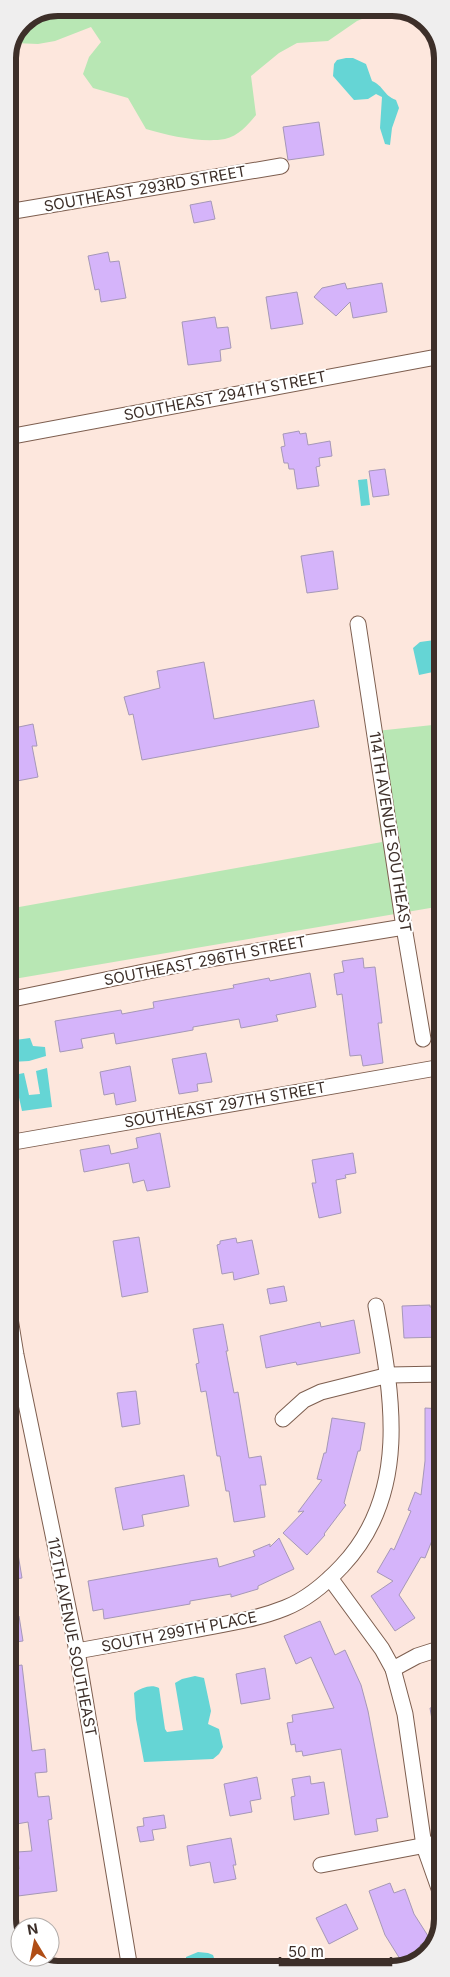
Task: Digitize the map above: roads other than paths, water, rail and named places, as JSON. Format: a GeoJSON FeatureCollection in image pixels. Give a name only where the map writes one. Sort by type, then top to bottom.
{"type":"FeatureCollection","features":[{"type":"Feature","properties":{"kind":"street","name":"SOUTHEAST 293RD STREET"},"geometry":{"type":"LineString","coordinates":[[16,211],[282,166]]}},
{"type":"Feature","properties":{"kind":"street","name":"SOUTHEAST 294TH STREET"},"geometry":{"type":"LineString","coordinates":[[16,436],[434,357]]}},
{"type":"Feature","properties":{"kind":"street","name":"114TH AVENUE SOUTHEAST"},"geometry":{"type":"LineString","coordinates":[[358,624],[423,1039]]}},
{"type":"Feature","properties":{"kind":"street","name":"SOUTHEAST 296TH STREET"},"geometry":{"type":"LineString","coordinates":[[16,998],[206,959],[404,927]]}},
{"type":"Feature","properties":{"kind":"street","name":"SOUTHEAST 297TH STREET"},"geometry":{"type":"LineString","coordinates":[[16,1142],[434,1068]]}},
{"type":"Feature","properties":{"kind":"street","name":"SOUTH 299TH PLACE"},"geometry":{"type":"LineString","coordinates":[[77,1651],[237,1622],[264,1615],[286,1607],[322,1587],[351,1557],[363,1538],[384,1494],[392,1437],[389,1375],[376,1306]]}},
{"type":"Feature","properties":{"kind":"street","name":"112TH AVENUE SOUTHEAST"},"geometry":{"type":"LineString","coordinates":[[16,1374],[77,1651],[129,1961]]}},
{"type":"Feature","properties":{"kind":"street"},"geometry":{"type":"LineString","coordinates":[[283,1418],[304,1400],[321,1392],[389,1375],[434,1374]]}},
{"type":"Feature","properties":{"kind":"street"},"geometry":{"type":"LineString","coordinates":[[330,1578],[382,1649],[393,1669],[405,1714],[424,1846],[434,1874]]}},
{"type":"Feature","properties":{"kind":"street"},"geometry":{"type":"LineString","coordinates":[[393,1669],[417,1656],[434,1651]]}},
{"type":"Feature","properties":{"kind":"street"},"geometry":{"type":"LineString","coordinates":[[321,1865],[434,1844]]}},
{"type":"Feature","properties":{"kind":"water"},"geometry":{"type":"Polygon","coordinates":[[[353,58],[366,64],[372,81],[379,85],[388,96],[396,100],[399,108],[392,128],[390,145],[385,144],[380,128],[382,97],[376,94],[368,99],[354,100],[333,76],[334,64],[337,60],[353,58]]]}},
{"type":"Feature","properties":{"kind":"water"},"geometry":{"type":"Polygon","coordinates":[[[367,479],[370,505],[361,506],[358,480],[367,479]]]}},
{"type":"Feature","properties":{"kind":"water"},"geometry":{"type":"Polygon","coordinates":[[[434,640],[434,646],[431,650],[433,672],[419,675],[413,648],[420,642],[434,640]]]}},
{"type":"Feature","properties":{"kind":"water"},"geometry":{"type":"Polygon","coordinates":[[[30,1038],[33,1046],[45,1047],[46,1056],[29,1061],[16,1062],[16,1040],[30,1038]]]}},
{"type":"Feature","properties":{"kind":"water"},"geometry":{"type":"Polygon","coordinates":[[[47,1068],[52,1107],[22,1111],[16,1084],[16,1075],[24,1073],[29,1095],[40,1094],[36,1071],[47,1068]]]}},
{"type":"Feature","properties":{"kind":"water"},"geometry":{"type":"Polygon","coordinates":[[[195,1676],[204,1678],[211,1711],[208,1724],[219,1729],[223,1747],[219,1754],[213,1759],[144,1762],[136,1719],[134,1693],[146,1687],[153,1686],[159,1688],[165,1729],[167,1732],[183,1730],[175,1683],[195,1676]]]}},
{"type":"Feature","properties":{"kind":"water"},"geometry":{"type":"Polygon","coordinates":[[[198,1952],[208,1953],[213,1955],[215,1961],[186,1961],[186,1957],[198,1952]]]}}]}
